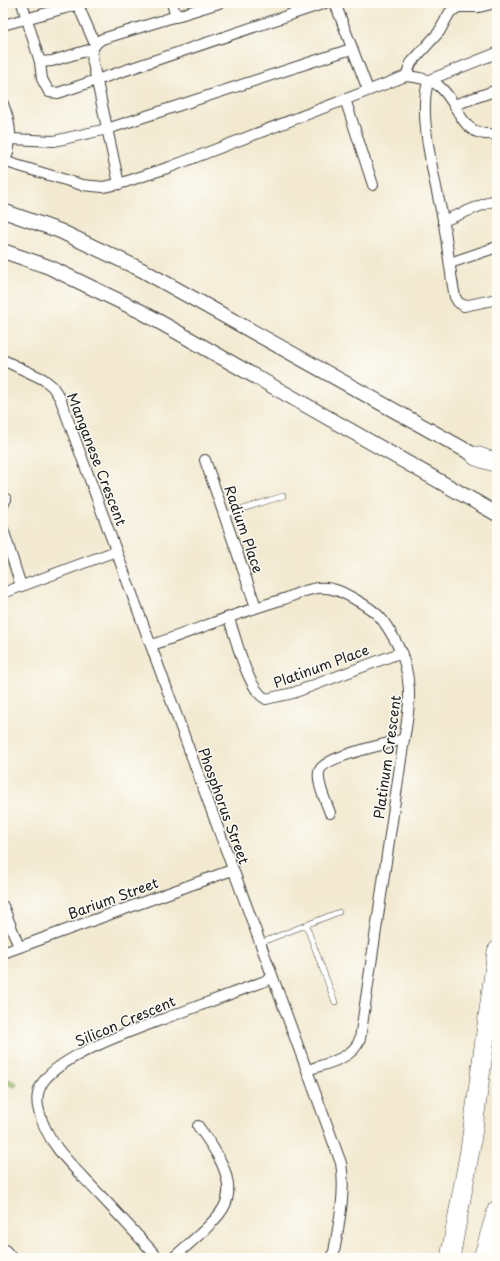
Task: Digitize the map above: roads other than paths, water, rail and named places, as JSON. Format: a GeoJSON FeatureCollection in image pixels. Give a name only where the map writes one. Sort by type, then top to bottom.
{"type":"FeatureCollection","features":[{"type":"Feature","properties":{"kind":"highway"},"geometry":{"type":"LineString","coordinates":[[476,456],[497,463]]}},
{"type":"Feature","properties":{"kind":"highway"},"geometry":{"type":"LineString","coordinates":[[450,1258],[470,1150],[497,951]]}},
{"type":"Feature","properties":{"kind":"highway"},"geometry":{"type":"LineString","coordinates":[[483,1258],[497,1210]]}},
{"type":"Feature","properties":{"kind":"main road"},"geometry":{"type":"LineString","coordinates":[[3,211],[60,231],[142,270],[497,468]]}},
{"type":"Feature","properties":{"kind":"main road"},"geometry":{"type":"LineString","coordinates":[[3,251],[49,267],[142,312],[497,514]]}},
{"type":"Feature","properties":{"kind":"main road"},"geometry":{"type":"LineString","coordinates":[[3,1252],[8,1258]]}},
{"type":"Feature","properties":{"kind":"street"},"geometry":{"type":"LineString","coordinates":[[22,3],[40,62],[42,79],[49,92],[58,93],[325,3]]}},
{"type":"Feature","properties":{"kind":"street"},"geometry":{"type":"LineString","coordinates":[[172,3],[176,17]]}},
{"type":"Feature","properties":{"kind":"street"},"geometry":{"type":"LineString","coordinates":[[40,62],[52,61],[93,46],[102,39],[219,3]]}},
{"type":"Feature","properties":{"kind":"street"},"geometry":{"type":"LineString","coordinates":[[335,3],[368,90]]}},
{"type":"Feature","properties":{"kind":"street"},"geometry":{"type":"LineString","coordinates":[[406,76],[412,63],[439,32],[450,12],[459,7],[479,7],[495,3]]}},
{"type":"Feature","properties":{"kind":"street"},"geometry":{"type":"LineString","coordinates":[[3,25],[79,4],[93,46],[92,56],[119,184]]}},
{"type":"Feature","properties":{"kind":"street"},"geometry":{"type":"LineString","coordinates":[[10,139],[54,141],[107,129],[352,49]]}},
{"type":"Feature","properties":{"kind":"street"},"geometry":{"type":"LineString","coordinates":[[497,53],[429,80],[425,90],[426,130],[455,297],[461,304],[469,305],[497,299]]}},
{"type":"Feature","properties":{"kind":"street"},"geometry":{"type":"LineString","coordinates":[[3,104],[11,127],[10,149],[4,161],[82,185],[103,187],[119,184],[170,167],[406,76],[429,80],[438,85],[449,96],[465,124],[472,130],[480,134],[497,134]]}},
{"type":"Feature","properties":{"kind":"street"},"geometry":{"type":"LineString","coordinates":[[454,105],[497,90]]}},
{"type":"Feature","properties":{"kind":"street"},"geometry":{"type":"LineString","coordinates":[[345,99],[373,185]]}},
{"type":"Feature","properties":{"kind":"street"},"geometry":{"type":"LineString","coordinates":[[443,221],[497,199]]}},
{"type":"Feature","properties":{"kind":"street"},"geometry":{"type":"LineString","coordinates":[[450,262],[497,247]]}},
{"type":"Feature","properties":{"kind":"street","name":"Manganese Crescent"},"geometry":{"type":"LineString","coordinates":[[3,360],[43,379],[52,386],[60,398],[116,551]]}},
{"type":"Feature","properties":{"kind":"street","name":"Radium Place"},"geometry":{"type":"LineString","coordinates":[[205,460],[256,607]]}},
{"type":"Feature","properties":{"kind":"street"},"geometry":{"type":"LineString","coordinates":[[3,529],[21,586]]}},
{"type":"Feature","properties":{"kind":"street"},"geometry":{"type":"LineString","coordinates":[[3,593],[116,551]]}},
{"type":"Feature","properties":{"kind":"street","name":"Phosphorus Street"},"geometry":{"type":"LineString","coordinates":[[116,551],[152,646],[232,870],[307,1070]]}},
{"type":"Feature","properties":{"kind":"street","name":"Platinum Crescent"},"geometry":{"type":"LineString","coordinates":[[152,646],[229,619],[256,607],[318,588],[329,588],[346,594],[369,607],[383,618],[402,652],[410,681],[409,713],[360,1039],[355,1049],[349,1054],[307,1070]]}},
{"type":"Feature","properties":{"kind":"street","name":"Platinum Place"},"geometry":{"type":"LineString","coordinates":[[229,619],[253,685],[260,696],[266,699],[293,693],[402,652]]}},
{"type":"Feature","properties":{"kind":"street"},"geometry":{"type":"LineString","coordinates":[[330,814],[319,777],[319,770],[323,765],[341,756],[404,739]]}},
{"type":"Feature","properties":{"kind":"street","name":"Barium Street"},"geometry":{"type":"LineString","coordinates":[[3,953],[232,870]]}},
{"type":"Feature","properties":{"kind":"street"},"geometry":{"type":"LineString","coordinates":[[3,906],[19,947]]}},
{"type":"Feature","properties":{"kind":"street","name":"Silicon Crescent"},"geometry":{"type":"LineString","coordinates":[[158,1258],[60,1152],[46,1130],[39,1111],[37,1097],[39,1090],[44,1081],[53,1072],[76,1056],[120,1035],[273,978]]}},
{"type":"Feature","properties":{"kind":"street"},"geometry":{"type":"LineString","coordinates":[[307,1070],[341,1163],[343,1177],[338,1230],[334,1252],[330,1258]]}},
{"type":"Feature","properties":{"kind":"street"},"geometry":{"type":"LineString","coordinates":[[173,1258],[221,1212],[228,1197],[229,1186],[216,1153],[198,1126]]}},
{"type":"Feature","properties":{"kind":"lane"},"geometry":{"type":"LineString","coordinates":[[224,515],[283,496]]}},
{"type":"Feature","properties":{"kind":"lane"},"geometry":{"type":"LineString","coordinates":[[260,943],[339,912]]}},
{"type":"Feature","properties":{"kind":"lane"},"geometry":{"type":"LineString","coordinates":[[306,925],[335,1002]]}}]}
